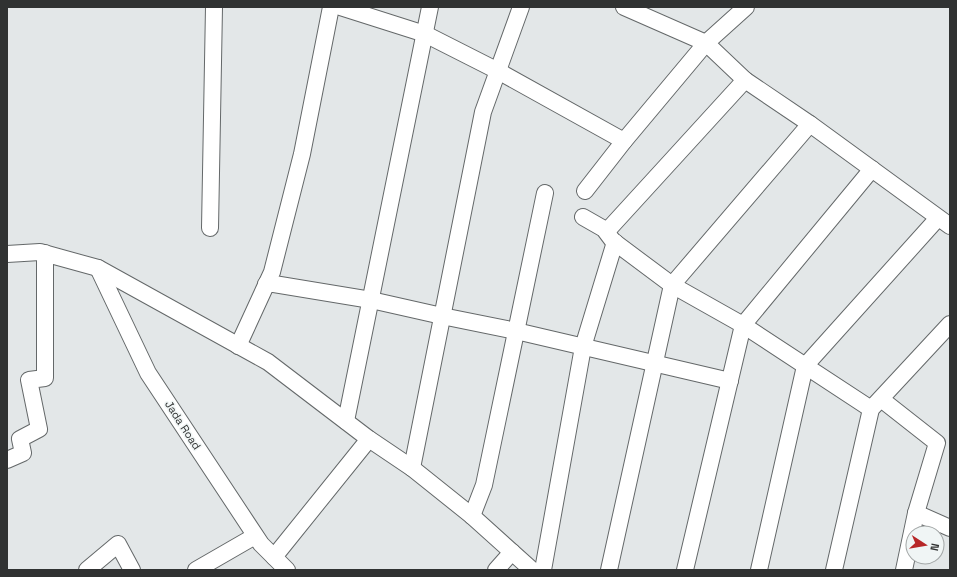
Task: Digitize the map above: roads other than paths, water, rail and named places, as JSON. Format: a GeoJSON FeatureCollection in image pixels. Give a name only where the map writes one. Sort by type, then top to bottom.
{"type":"FeatureCollection","features":[{"type":"Feature","properties":{"kind":"street"},"geometry":{"type":"LineString","coordinates":[[210,228],[214,7]]}},
{"type":"Feature","properties":{"kind":"street"},"geometry":{"type":"LineString","coordinates":[[238,346],[272,272],[302,154],[331,7]]}},
{"type":"Feature","properties":{"kind":"street"},"geometry":{"type":"LineString","coordinates":[[340,7],[425,34],[498,71],[624,141]]}},
{"type":"Feature","properties":{"kind":"street"},"geometry":{"type":"LineString","coordinates":[[346,421],[430,7]]}},
{"type":"Feature","properties":{"kind":"street"},"geometry":{"type":"LineString","coordinates":[[412,468],[483,112],[521,7]]}},
{"type":"Feature","properties":{"kind":"street"},"geometry":{"type":"LineString","coordinates":[[624,7],[647,11],[706,43],[745,80],[810,124],[944,222],[805,366],[759,570]]}},
{"type":"Feature","properties":{"kind":"street"},"geometry":{"type":"LineString","coordinates":[[585,191],[624,141],[706,43],[746,7]]}},
{"type":"Feature","properties":{"kind":"street"},"geometry":{"type":"LineString","coordinates":[[543,570],[583,348],[611,237],[745,80]]}},
{"type":"Feature","properties":{"kind":"street"},"geometry":{"type":"LineString","coordinates":[[609,570],[672,285],[810,124]]}},
{"type":"Feature","properties":{"kind":"street"},"geometry":{"type":"LineString","coordinates":[[685,570],[743,325],[872,169]]}},
{"type":"Feature","properties":{"kind":"street"},"geometry":{"type":"LineString","coordinates":[[472,516],[484,485],[545,193]]}},
{"type":"Feature","properties":{"kind":"street"},"geometry":{"type":"LineString","coordinates":[[583,217],[672,285],[743,325],[805,366],[876,404],[937,443],[916,513],[904,570]]}},
{"type":"Feature","properties":{"kind":"street"},"geometry":{"type":"LineString","coordinates":[[7,254],[40,252],[98,268],[268,362],[369,439],[412,468],[472,516],[532,570]]}},
{"type":"Feature","properties":{"kind":"street"},"geometry":{"type":"LineString","coordinates":[[7,460],[24,453],[20,439],[39,429],[29,380],[45,378],[45,253]]}},
{"type":"Feature","properties":{"kind":"street","name":"Jada Road"},"geometry":{"type":"LineString","coordinates":[[98,268],[148,373],[255,536],[287,570]]}},
{"type":"Feature","properties":{"kind":"street"},"geometry":{"type":"LineString","coordinates":[[266,284],[274,284],[371,300],[516,331],[583,348],[730,381]]}},
{"type":"Feature","properties":{"kind":"street"},"geometry":{"type":"LineString","coordinates":[[834,570],[876,404],[950,324]]}},
{"type":"Feature","properties":{"kind":"street"},"geometry":{"type":"LineString","coordinates":[[274,557],[369,439]]}},
{"type":"Feature","properties":{"kind":"street"},"geometry":{"type":"LineString","coordinates":[[916,513],[950,528]]}},
{"type":"Feature","properties":{"kind":"street"},"geometry":{"type":"LineString","coordinates":[[196,570],[255,536]]}},
{"type":"Feature","properties":{"kind":"street"},"geometry":{"type":"LineString","coordinates":[[87,570],[118,544],[132,570]]}},
{"type":"Feature","properties":{"kind":"street"},"geometry":{"type":"LineString","coordinates":[[496,570],[512,552]]}}]}
